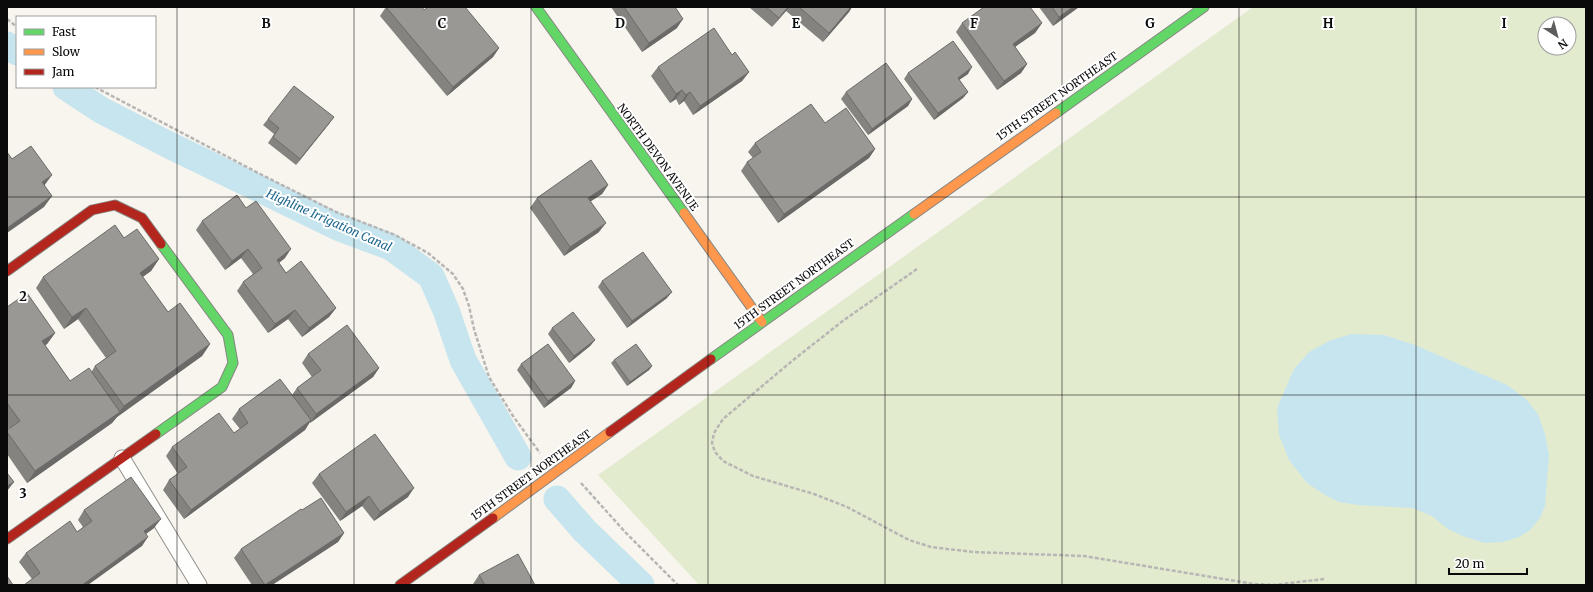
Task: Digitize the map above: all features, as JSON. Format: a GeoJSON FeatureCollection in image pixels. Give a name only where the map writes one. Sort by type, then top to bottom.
{"type":"FeatureCollection","features":[{"type":"Feature","properties":{"kind":"street","name":"NORTH DEVON AVENUE"},"geometry":{"type":"LineString","coordinates":[[536,7],[762,322]]}},
{"type":"Feature","properties":{"kind":"street","name":"15TH STREET NORTHEAST"},"geometry":{"type":"LineString","coordinates":[[400,585],[762,322],[1204,7]]}},
{"type":"Feature","properties":{"kind":"street"},"geometry":{"type":"LineString","coordinates":[[7,271],[92,210],[116,205],[142,218],[228,335],[233,363],[222,387],[7,539]]}},
{"type":"Feature","properties":{"kind":"lane"},"geometry":{"type":"LineString","coordinates":[[122,458],[199,585]]}},
{"type":"Feature","properties":{"kind":"path"},"geometry":{"type":"LineString","coordinates":[[7,19],[16,26]]}},
{"type":"Feature","properties":{"kind":"path"},"geometry":{"type":"LineString","coordinates":[[97,88],[336,212],[395,235],[428,252],[453,274],[463,289],[470,306],[474,329],[489,377],[513,416],[540,453],[565,465],[626,533],[678,585]]}},
{"type":"Feature","properties":{"kind":"path"},"geometry":{"type":"LineString","coordinates":[[917,269],[838,324],[723,420],[714,433],[712,443],[715,452],[723,461],[753,476],[814,494],[846,507],[909,540],[931,547],[973,552],[1084,556],[1254,584],[1274,585],[1324,579]]}},
{"type":"Feature","properties":{"kind":"green space"},"geometry":{"type":"Polygon","coordinates":[[[1253,7],[1586,7],[1586,585],[699,585],[598,475],[1253,7]]]}},
{"type":"Feature","properties":{"kind":"water"},"geometry":{"type":"Polygon","coordinates":[[[1352,334],[1384,335],[1415,345],[1507,385],[1526,399],[1538,414],[1545,434],[1549,455],[1545,506],[1540,518],[1530,530],[1519,537],[1503,542],[1484,543],[1448,529],[1432,516],[1412,508],[1358,505],[1339,502],[1307,483],[1289,460],[1279,435],[1277,408],[1294,369],[1309,352],[1331,340],[1352,334]]]}},
{"type":"Feature","properties":{"kind":"building"},"geometry":{"type":"Polygon","coordinates":[[[386,7],[422,7],[424,10],[428,7],[465,7],[499,48],[453,87],[386,7]]]}},
{"type":"Feature","properties":{"kind":"building"},"geometry":{"type":"Polygon","coordinates":[[[624,7],[675,7],[683,19],[649,43],[624,7]]]}},
{"type":"Feature","properties":{"kind":"building"},"geometry":{"type":"Polygon","coordinates":[[[766,7],[788,7],[779,18],[766,7]]]}},
{"type":"Feature","properties":{"kind":"building"},"geometry":{"type":"Polygon","coordinates":[[[799,7],[851,7],[829,33],[799,7]]]}},
{"type":"Feature","properties":{"kind":"building"},"geometry":{"type":"Polygon","coordinates":[[[984,7],[1030,7],[1042,23],[1013,44],[1027,64],[1004,81],[962,23],[984,7]]]}},
{"type":"Feature","properties":{"kind":"building"},"geometry":{"type":"Polygon","coordinates":[[[1052,7],[1073,7],[1059,17],[1052,7]]]}},
{"type":"Feature","properties":{"kind":"building"},"geometry":{"type":"Polygon","coordinates":[[[714,28],[732,55],[735,52],[749,72],[700,106],[690,92],[686,95],[682,90],[676,94],[658,67],[714,28]]]}},
{"type":"Feature","properties":{"kind":"building"},"geometry":{"type":"Polygon","coordinates":[[[953,41],[972,67],[958,78],[968,92],[938,113],[908,73],[953,41]]]}},
{"type":"Feature","properties":{"kind":"building"},"geometry":{"type":"Polygon","coordinates":[[[886,63],[912,99],[872,129],[846,92],[886,63]]]}},
{"type":"Feature","properties":{"kind":"building"},"geometry":{"type":"Polygon","coordinates":[[[294,86],[334,117],[300,159],[273,137],[279,128],[268,119],[294,86]]]}},
{"type":"Feature","properties":{"kind":"building"},"geometry":{"type":"Polygon","coordinates":[[[811,104],[825,123],[846,108],[875,149],[784,214],[747,162],[761,152],[755,143],[811,104]]]}},
{"type":"Feature","properties":{"kind":"building"},"geometry":{"type":"Polygon","coordinates":[[[31,146],[52,175],[42,182],[52,196],[7,228],[7,152],[12,159],[31,146]]]}},
{"type":"Feature","properties":{"kind":"building"},"geometry":{"type":"Polygon","coordinates":[[[591,160],[608,185],[588,198],[606,223],[570,247],[537,198],[591,160]]]}},
{"type":"Feature","properties":{"kind":"building"},"geometry":{"type":"Polygon","coordinates":[[[237,195],[246,208],[256,201],[291,249],[277,260],[286,273],[301,261],[336,308],[309,328],[295,310],[275,324],[243,282],[262,268],[248,249],[232,261],[202,221],[237,195]]]}},
{"type":"Feature","properties":{"kind":"building"},"geometry":{"type":"Polygon","coordinates":[[[115,225],[124,238],[137,229],[159,259],[140,273],[168,312],[180,303],[210,344],[124,406],[95,366],[116,351],[86,308],[72,317],[43,277],[115,225]]]}},
{"type":"Feature","properties":{"kind":"building"},"geometry":{"type":"Polygon","coordinates":[[[643,252],[672,292],[632,321],[602,281],[643,252]]]}},
{"type":"Feature","properties":{"kind":"building"},"geometry":{"type":"Polygon","coordinates":[[[27,293],[55,333],[42,341],[70,381],[89,368],[120,412],[35,471],[7,432],[7,430],[20,421],[7,403],[7,307],[27,293]]]}},
{"type":"Feature","properties":{"kind":"building"},"geometry":{"type":"Polygon","coordinates":[[[573,312],[595,340],[574,356],[552,328],[573,312]]]}},
{"type":"Feature","properties":{"kind":"building"},"geometry":{"type":"Polygon","coordinates":[[[347,325],[379,368],[316,414],[297,388],[321,370],[308,354],[347,325]]]}},
{"type":"Feature","properties":{"kind":"building"},"geometry":{"type":"Polygon","coordinates":[[[548,344],[575,381],[548,401],[521,364],[548,344]]]}},
{"type":"Feature","properties":{"kind":"building"},"geometry":{"type":"Polygon","coordinates":[[[636,344],[652,366],[630,382],[614,360],[636,344]]]}},
{"type":"Feature","properties":{"kind":"building"},"geometry":{"type":"Polygon","coordinates":[[[280,379],[311,420],[191,510],[169,480],[187,467],[172,447],[219,413],[234,433],[248,423],[239,409],[280,379]]]}},
{"type":"Feature","properties":{"kind":"building"},"geometry":{"type":"Polygon","coordinates":[[[375,434],[414,488],[380,512],[369,496],[346,512],[319,474],[375,434]]]}},
{"type":"Feature","properties":{"kind":"building"},"geometry":{"type":"Polygon","coordinates":[[[7,473],[14,482],[7,486],[7,473]]]}},
{"type":"Feature","properties":{"kind":"building"},"geometry":{"type":"Polygon","coordinates":[[[131,477],[161,519],[144,531],[148,537],[82,585],[24,585],[40,573],[26,553],[70,521],[77,532],[92,521],[84,510],[131,477]]]}},
{"type":"Feature","properties":{"kind":"building"},"geometry":{"type":"Polygon","coordinates":[[[321,498],[344,533],[265,585],[241,549],[301,509],[302,510],[321,498]]]}},
{"type":"Feature","properties":{"kind":"building"},"geometry":{"type":"Polygon","coordinates":[[[518,554],[535,585],[485,585],[479,575],[518,554]]]}},
{"type":"Feature","properties":{"kind":"building"},"geometry":{"type":"Polygon","coordinates":[[[7,576],[13,585],[7,585],[7,576]]]}},
{"type":"Feature","properties":{"kind":"waterway","name":"Highline Irrigation Canal"},"geometry":{"type":"LineString","coordinates":[[7,45],[16,51]]}},
{"type":"Feature","properties":{"kind":"waterway","name":"Highline Irrigation Canal"},"geometry":{"type":"LineString","coordinates":[[68,88],[101,110],[167,144],[340,228],[391,247],[431,276],[446,310],[463,360],[518,457]]}},
{"type":"Feature","properties":{"kind":"waterway","name":"Highline Irrigation Canal"},"geometry":{"type":"LineString","coordinates":[[557,499],[585,531],[641,585]]}},
{"type":"Feature","properties":{"kind":"traffic: fast"},"geometry":{"type":"LineString","coordinates":[[536,7],[684,213]]}},
{"type":"Feature","properties":{"kind":"traffic: fast"},"geometry":{"type":"LineString","coordinates":[[1056,113],[1204,7]]}},
{"type":"Feature","properties":{"kind":"traffic: fast"},"geometry":{"type":"LineString","coordinates":[[711,359],[914,214]]}},
{"type":"Feature","properties":{"kind":"traffic: fast"},"geometry":{"type":"LineString","coordinates":[[156,434],[222,387],[233,363],[228,335],[161,244]]}},
{"type":"Feature","properties":{"kind":"traffic: slow"},"geometry":{"type":"LineString","coordinates":[[914,214],[1056,113]]}},
{"type":"Feature","properties":{"kind":"traffic: slow"},"geometry":{"type":"LineString","coordinates":[[684,213],[762,322]]}},
{"type":"Feature","properties":{"kind":"traffic: slow"},"geometry":{"type":"LineString","coordinates":[[493,518],[610,432]]}},
{"type":"Feature","properties":{"kind":"traffic: jam"},"geometry":{"type":"LineString","coordinates":[[7,271],[92,210],[115,205],[142,218],[161,244]]}},
{"type":"Feature","properties":{"kind":"traffic: jam"},"geometry":{"type":"LineString","coordinates":[[610,432],[711,359]]}},
{"type":"Feature","properties":{"kind":"traffic: jam"},"geometry":{"type":"LineString","coordinates":[[7,539],[156,434]]}},
{"type":"Feature","properties":{"kind":"traffic: jam"},"geometry":{"type":"LineString","coordinates":[[400,585],[493,518]]}}]}
